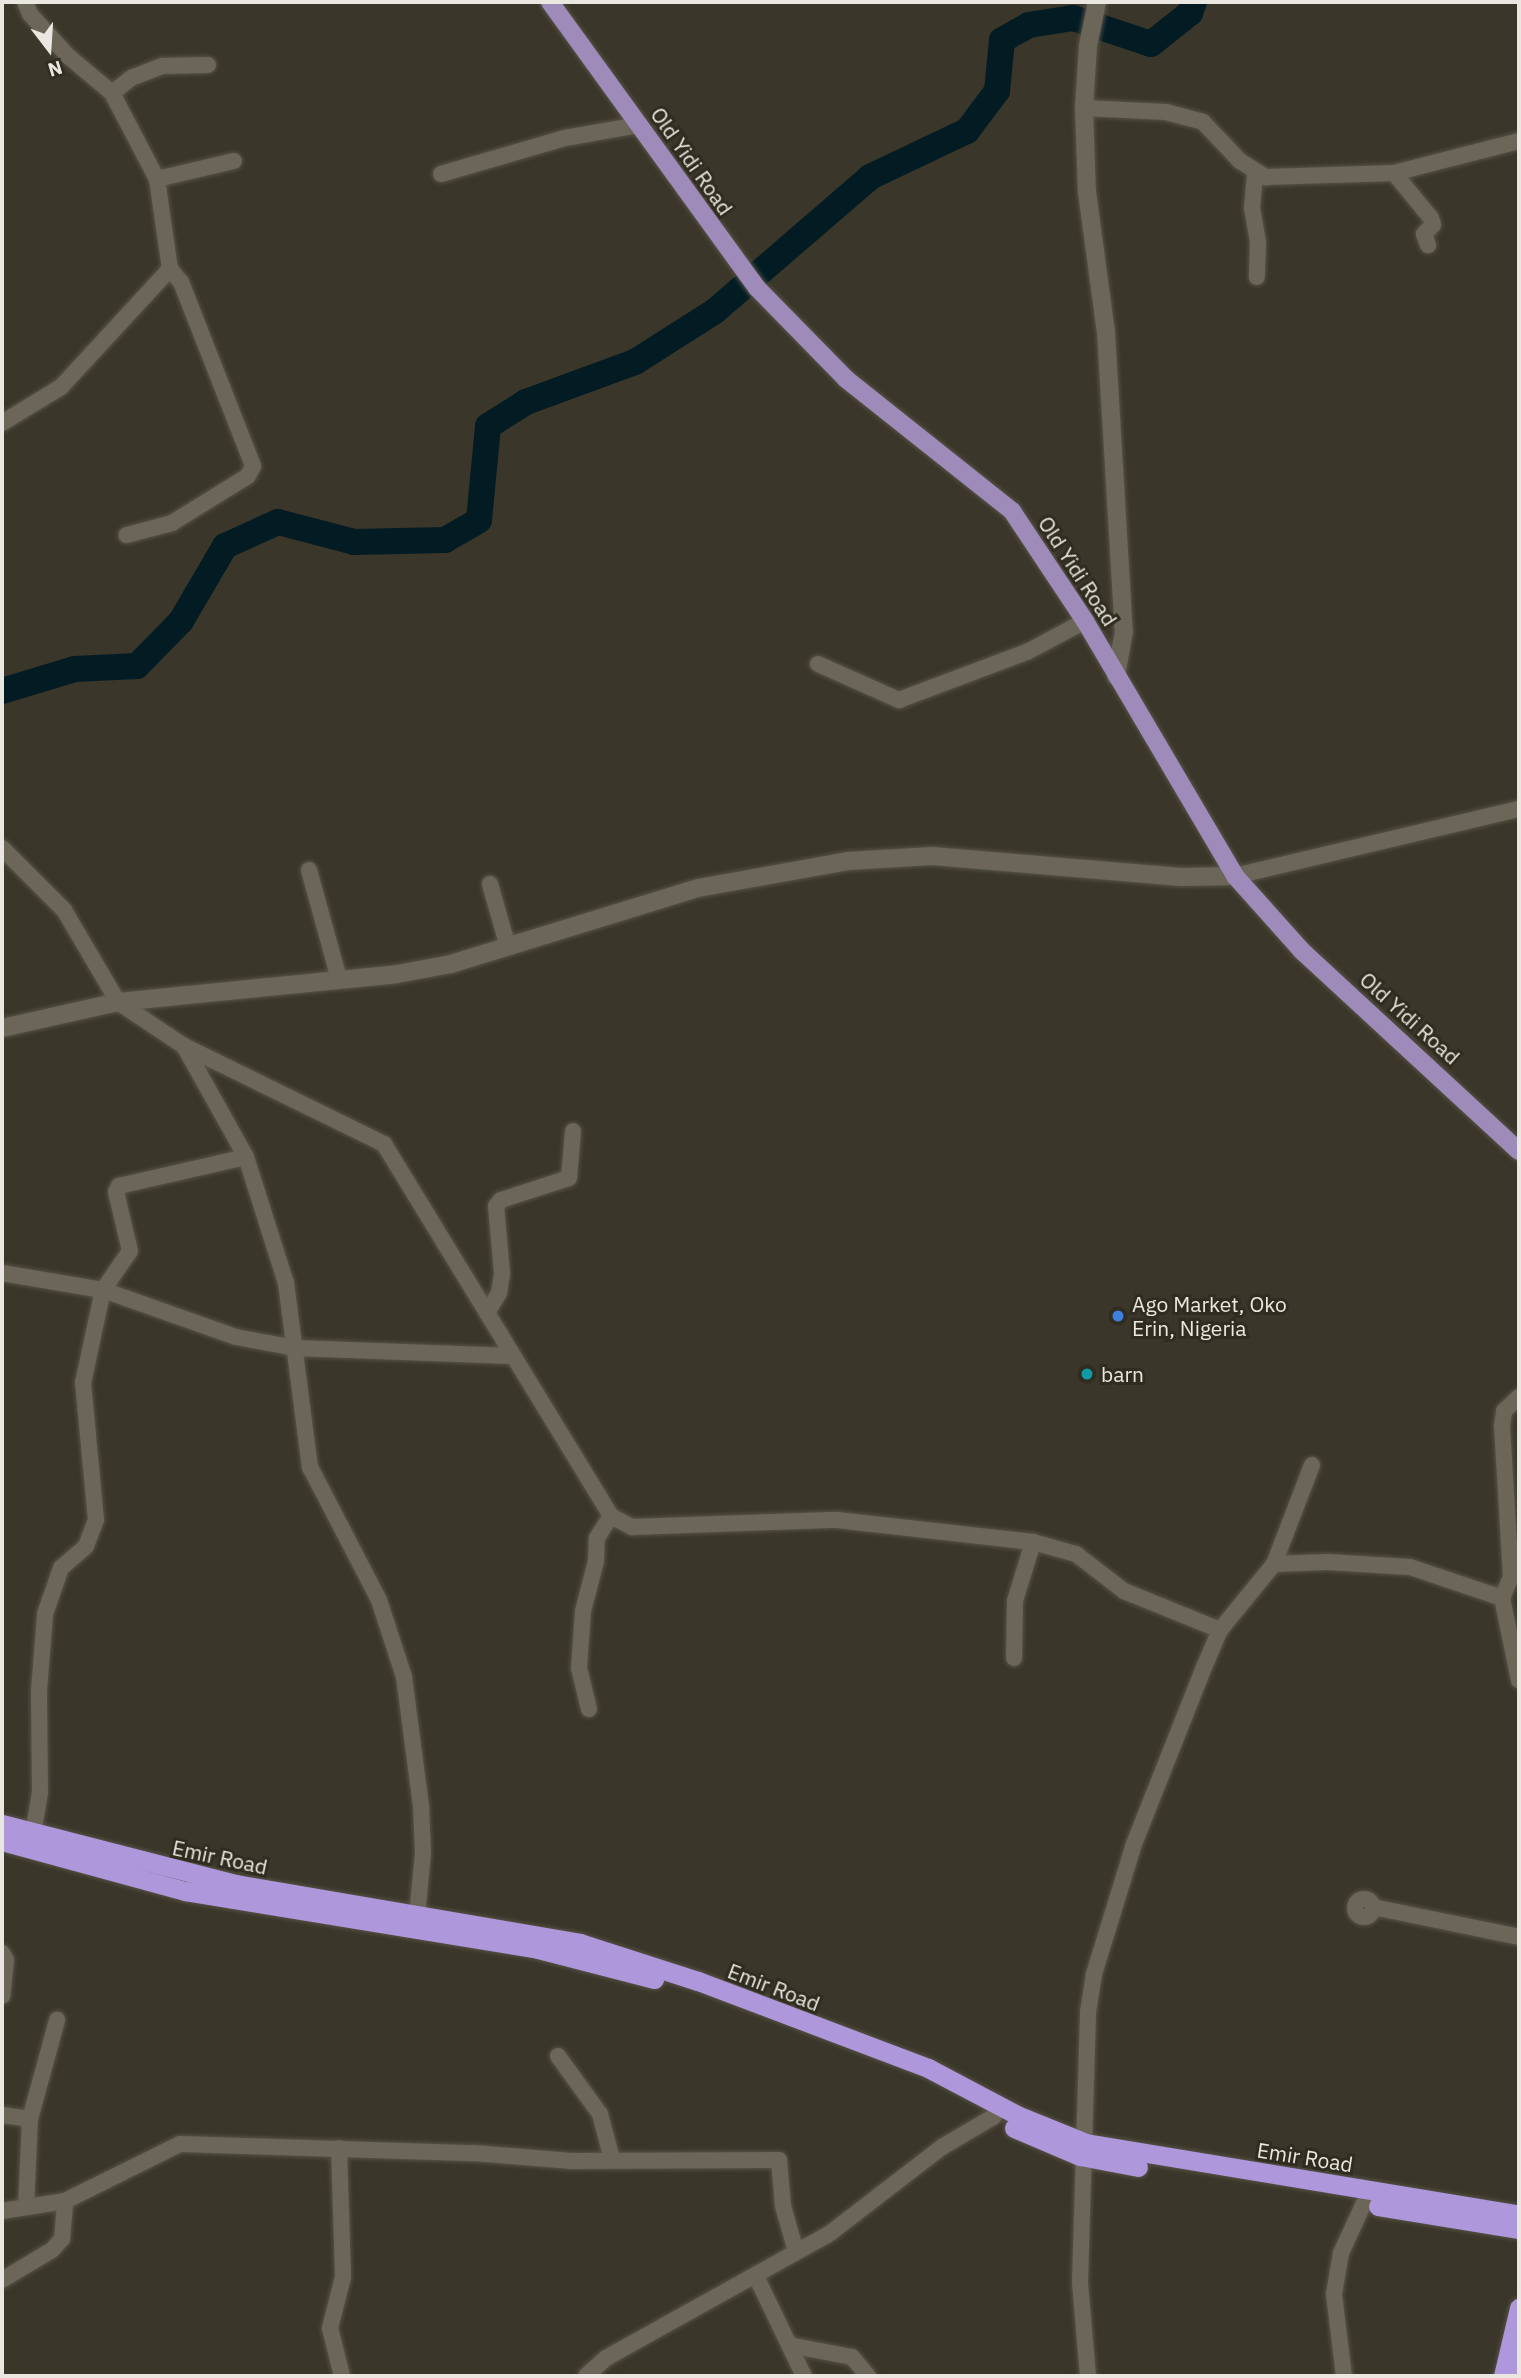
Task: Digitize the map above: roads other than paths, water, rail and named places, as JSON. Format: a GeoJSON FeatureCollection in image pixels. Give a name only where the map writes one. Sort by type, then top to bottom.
{"type":"FeatureCollection","features":[{"type":"Feature","properties":{"kind":"highway","name":"Emir Road"},"geometry":{"type":"LineString","coordinates":[[2,1824],[236,1884],[538,1949],[681,1987],[923,2079],[1086,2150],[1364,2203],[1519,2229]]}},
{"type":"Feature","properties":{"kind":"highway","name":"Emir Road"},"geometry":{"type":"LineString","coordinates":[[2,1841],[185,1891],[417,1922]]}},
{"type":"Feature","properties":{"kind":"highway","name":"Emir Road"},"geometry":{"type":"LineString","coordinates":[[1086,2150],[1519,2215]]}},
{"type":"Feature","properties":{"kind":"highway"},"geometry":{"type":"LineString","coordinates":[[1503,2376],[1519,2308]]}},
{"type":"Feature","properties":{"kind":"highway"},"geometry":{"type":"LineString","coordinates":[[1517,2376],[1519,2369]]}},
{"type":"Feature","properties":{"kind":"main road","name":"Old Yidi Road"},"geometry":{"type":"LineString","coordinates":[[550,2],[742,271],[757,288],[846,379],[1012,511],[1085,621],[1235,876],[1302,951],[1519,1151]]}},
{"type":"Feature","properties":{"kind":"street"},"geometry":{"type":"LineString","coordinates":[[25,2],[30,14],[68,56],[112,93],[157,179],[170,269],[181,282],[253,466],[248,476],[172,523],[127,535]]}},
{"type":"Feature","properties":{"kind":"street"},"geometry":{"type":"LineString","coordinates":[[1097,2],[1088,46],[1084,108],[1087,192],[1106,332],[1124,631],[1116,676]]}},
{"type":"Feature","properties":{"kind":"street"},"geometry":{"type":"LineString","coordinates":[[112,93],[131,78],[163,66],[208,65]]}},
{"type":"Feature","properties":{"kind":"street"},"geometry":{"type":"LineString","coordinates":[[1084,108],[1166,112],[1203,122],[1255,174],[1394,173],[1519,141]]}},
{"type":"Feature","properties":{"kind":"street"},"geometry":{"type":"LineString","coordinates":[[441,174],[565,138],[638,125]]}},
{"type":"Feature","properties":{"kind":"street"},"geometry":{"type":"LineString","coordinates":[[157,179],[234,161]]}},
{"type":"Feature","properties":{"kind":"street"},"geometry":{"type":"LineString","coordinates":[[1394,173],[1431,218],[1433,225],[1424,234],[1427,245]]}},
{"type":"Feature","properties":{"kind":"street"},"geometry":{"type":"LineString","coordinates":[[1255,174],[1252,208],[1258,243],[1257,277]]}},
{"type":"Feature","properties":{"kind":"street"},"geometry":{"type":"LineString","coordinates":[[2,423],[61,387],[170,269]]}},
{"type":"Feature","properties":{"kind":"street"},"geometry":{"type":"LineString","coordinates":[[818,664],[898,700],[1027,652],[1085,621]]}},
{"type":"Feature","properties":{"kind":"street"},"geometry":{"type":"LineString","coordinates":[[2,1028],[118,1002],[437,967],[698,888],[848,861],[932,856],[1181,877],[1235,876],[1519,809]]}},
{"type":"Feature","properties":{"kind":"street"},"geometry":{"type":"LineString","coordinates":[[2,848],[64,910],[118,1002],[184,1046],[384,1143],[511,1356],[611,1516],[632,1527],[666,1528],[837,1520],[1033,1542],[1076,1554],[1124,1591],[1220,1630]]}},
{"type":"Feature","properties":{"kind":"street"},"geometry":{"type":"LineString","coordinates":[[309,870],[339,979]]}},
{"type":"Feature","properties":{"kind":"street"},"geometry":{"type":"LineString","coordinates":[[490,884],[508,947]]}},
{"type":"Feature","properties":{"kind":"street"},"geometry":{"type":"LineString","coordinates":[[184,1046],[246,1157],[275,1237],[296,1348],[310,1467],[379,1600],[404,1677],[421,1806],[423,1853],[417,1922]]}},
{"type":"Feature","properties":{"kind":"street"},"geometry":{"type":"LineString","coordinates":[[487,1312],[499,1293],[502,1273],[496,1206],[501,1200],[569,1178],[573,1131]]}},
{"type":"Feature","properties":{"kind":"street"},"geometry":{"type":"LineString","coordinates":[[33,1834],[40,1792],[39,1691],[45,1614],[61,1568],[86,1546],[96,1520],[83,1383],[103,1290],[130,1251],[116,1197],[119,1186],[246,1157]]}},
{"type":"Feature","properties":{"kind":"street"},"geometry":{"type":"LineString","coordinates":[[2,1273],[103,1290],[236,1336],[296,1348],[511,1356]]}},
{"type":"Feature","properties":{"kind":"street"},"geometry":{"type":"LineString","coordinates":[[1519,1397],[1504,1411],[1502,1426],[1511,1552],[1511,1577],[1502,1598],[1519,1680]]}},
{"type":"Feature","properties":{"kind":"street"},"geometry":{"type":"LineString","coordinates":[[1088,2376],[1080,2283],[1088,2012],[1094,1974],[1134,1844],[1220,1630],[1274,1564],[1312,1465]]}},
{"type":"Feature","properties":{"kind":"street"},"geometry":{"type":"LineString","coordinates":[[589,1709],[579,1668],[583,1611],[596,1561],[597,1538],[611,1516]]}},
{"type":"Feature","properties":{"kind":"street"},"geometry":{"type":"LineString","coordinates":[[1014,1658],[1015,1601],[1033,1542]]}},
{"type":"Feature","properties":{"kind":"street"},"geometry":{"type":"LineString","coordinates":[[1274,1564],[1327,1562],[1410,1567],[1502,1598]]}},
{"type":"Feature","properties":{"kind":"street"},"geometry":{"type":"LineString","coordinates":[[1373,1907],[1519,1937]]}},
{"type":"Feature","properties":{"kind":"street"},"geometry":{"type":"LineString","coordinates":[[2,1953],[6,1960],[2,1996]]}},
{"type":"Feature","properties":{"kind":"street"},"geometry":{"type":"LineString","coordinates":[[26,2207],[30,2119],[57,2020]]}},
{"type":"Feature","properties":{"kind":"street"},"geometry":{"type":"LineString","coordinates":[[558,2056],[600,2113],[612,2159]]}},
{"type":"Feature","properties":{"kind":"street"},"geometry":{"type":"LineString","coordinates":[[586,2376],[606,2358],[829,2234],[942,2147],[997,2112]]}},
{"type":"Feature","properties":{"kind":"street"},"geometry":{"type":"LineString","coordinates":[[2,2115],[30,2119]]}},
{"type":"Feature","properties":{"kind":"street"},"geometry":{"type":"LineString","coordinates":[[2,2211],[65,2201],[180,2144],[340,2148],[572,2161],[779,2160],[783,2206],[796,2252]]}},
{"type":"Feature","properties":{"kind":"street"},"geometry":{"type":"LineString","coordinates":[[340,2148],[343,2277],[330,2328],[342,2376]]}},
{"type":"Feature","properties":{"kind":"street"},"geometry":{"type":"LineString","coordinates":[[2,2280],[52,2250],[62,2239],[65,2201]]}},
{"type":"Feature","properties":{"kind":"street"},"geometry":{"type":"LineString","coordinates":[[1344,2376],[1334,2294],[1341,2253],[1364,2203]]}},
{"type":"Feature","properties":{"kind":"street"},"geometry":{"type":"LineString","coordinates":[[756,2276],[804,2376]]}},
{"type":"Feature","properties":{"kind":"street"},"geometry":{"type":"LineString","coordinates":[[789,2345],[852,2357],[868,2376]]}},
{"type":"Feature","properties":{"kind":"waterway"},"geometry":{"type":"LineString","coordinates":[[2,691],[75,669],[137,666],[181,621],[225,546],[278,522],[354,542],[445,540],[479,520],[488,426],[526,402],[635,362],[715,311],[870,177],[967,131],[997,91],[1002,40],[1029,25],[1073,18],[1151,44],[1190,13],[1194,2]]}},
{"type":"Feature","properties":{"kind":"place","name":"Ago Market, Oko Erin, Nigeria"},"geometry":{"type":"Point","coordinates":[1118,1316]}},
{"type":"Feature","properties":{"kind":"place","name":"barn"},"geometry":{"type":"Point","coordinates":[1087,1374]}}]}
